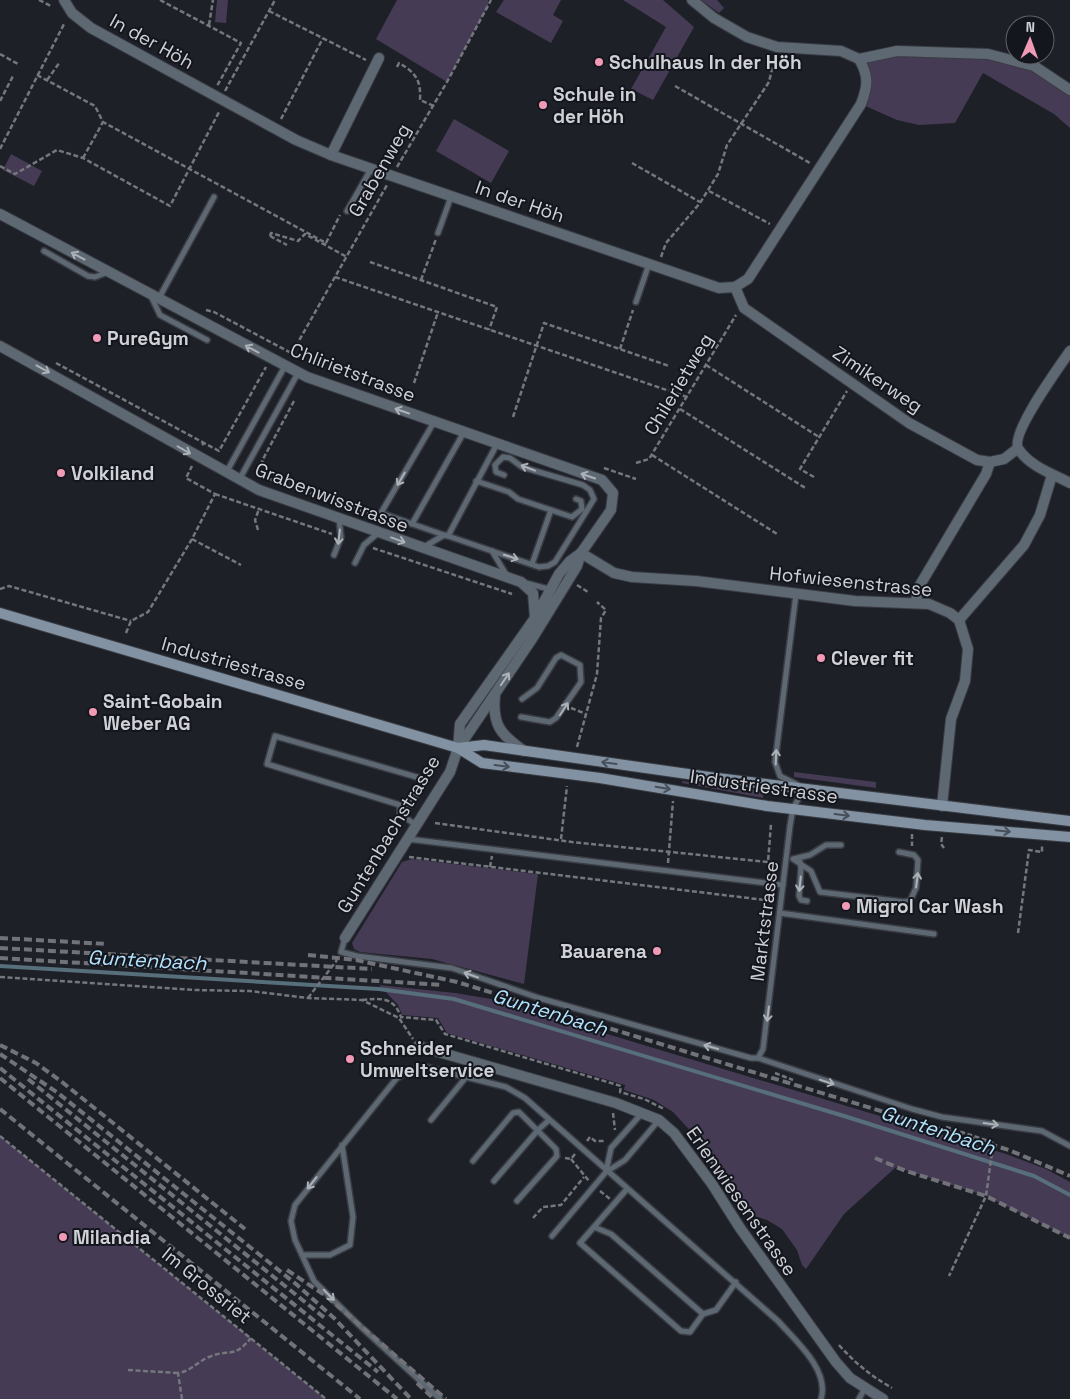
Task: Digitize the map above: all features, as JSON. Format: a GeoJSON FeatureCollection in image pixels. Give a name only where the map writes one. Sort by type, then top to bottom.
{"type":"FeatureCollection","features":[{"type":"Feature","properties":{"kind":"main road","name":"Industriestrasse"},"geometry":{"type":"LineString","coordinates":[[0,613],[458,748],[482,763],[600,778],[794,808],[925,825],[1070,837]]}},
{"type":"Feature","properties":{"kind":"main road","name":"Industriestrasse"},"geometry":{"type":"LineString","coordinates":[[458,748],[484,745],[525,752],[1070,821]]}},
{"type":"Feature","properties":{"kind":"street","name":"In der Höh"},"geometry":{"type":"LineString","coordinates":[[64,0],[72,13],[91,28],[276,129],[331,155],[719,288],[735,287]]}},
{"type":"Feature","properties":{"kind":"street"},"geometry":{"type":"LineString","coordinates":[[692,0],[714,18],[739,32],[777,47],[841,51],[859,59],[867,72],[867,87],[861,104],[748,279],[735,287]]}},
{"type":"Feature","properties":{"kind":"street"},"geometry":{"type":"LineString","coordinates":[[859,59],[897,51],[988,54],[1034,66],[1070,90]]}},
{"type":"Feature","properties":{"kind":"street"},"geometry":{"type":"LineString","coordinates":[[331,155],[377,61]]}},
{"type":"Feature","properties":{"kind":"street","name":"Chlirietstrasse"},"geometry":{"type":"LineString","coordinates":[[0,214],[303,375],[602,480],[613,493],[611,510],[581,553],[565,566],[548,590],[535,618],[460,724],[458,748]]}},
{"type":"Feature","properties":{"kind":"street","name":"Zimikerweg"},"geometry":{"type":"LineString","coordinates":[[735,287],[744,308],[852,384],[909,423],[977,460],[990,462]]}},
{"type":"Feature","properties":{"kind":"street","name":"Grabenwisstrasse"},"geometry":{"type":"LineString","coordinates":[[0,346],[196,457],[275,497],[521,582]]}},
{"type":"Feature","properties":{"kind":"street"},"geometry":{"type":"LineString","coordinates":[[915,603],[920,585],[986,474],[990,462],[1004,459],[1017,449],[1018,434],[1024,422],[1070,350]]}},
{"type":"Feature","properties":{"kind":"street"},"geometry":{"type":"LineString","coordinates":[[1017,449],[1052,475],[1070,483]]}},
{"type":"Feature","properties":{"kind":"street"},"geometry":{"type":"LineString","coordinates":[[942,806],[951,719],[965,682],[967,668],[968,649],[959,620],[1024,545],[1040,515],[1052,475]]}},
{"type":"Feature","properties":{"kind":"street","name":"Chlirietstrasse"},"geometry":{"type":"LineString","coordinates":[[458,748],[562,590],[577,566],[581,553]]}},
{"type":"Feature","properties":{"kind":"street","name":"Hofwiesenstrasse"},"geometry":{"type":"LineString","coordinates":[[581,553],[614,573],[632,577],[696,581],[855,601],[915,603],[940,607],[959,620]]}},
{"type":"Feature","properties":{"kind":"street"},"geometry":{"type":"LineString","coordinates":[[521,582],[532,593],[535,618]]}},
{"type":"Feature","properties":{"kind":"street"},"geometry":{"type":"LineString","coordinates":[[495,694],[493,712],[499,728],[505,738],[525,752]]}},
{"type":"Feature","properties":{"kind":"street","name":"Guntenbachstrasse"},"geometry":{"type":"LineString","coordinates":[[345,938],[450,772],[458,748]]}},
{"type":"Feature","properties":{"kind":"street","name":"Erlenwiesenstrasse"},"geometry":{"type":"LineString","coordinates":[[418,1046],[643,1112],[658,1120],[674,1133],[712,1184],[740,1228],[836,1362],[850,1378],[883,1399]]}},
{"type":"Feature","properties":{"kind":"lane"},"geometry":{"type":"LineString","coordinates":[[347,211],[370,169]]}},
{"type":"Feature","properties":{"kind":"lane"},"geometry":{"type":"LineString","coordinates":[[438,233],[451,196]]}},
{"type":"Feature","properties":{"kind":"lane"},"geometry":{"type":"LineString","coordinates":[[208,340],[160,314],[155,297],[214,197]]}},
{"type":"Feature","properties":{"kind":"lane"},"geometry":{"type":"LineString","coordinates":[[44,252],[88,276],[95,277],[109,272]]}},
{"type":"Feature","properties":{"kind":"lane"},"geometry":{"type":"LineString","coordinates":[[636,302],[654,266]]}},
{"type":"Feature","properties":{"kind":"lane"},"geometry":{"type":"LineString","coordinates":[[226,473],[285,366]]}},
{"type":"Feature","properties":{"kind":"lane"},"geometry":{"type":"LineString","coordinates":[[239,480],[303,375]]}},
{"type":"Feature","properties":{"kind":"lane"},"geometry":{"type":"LineString","coordinates":[[434,422],[381,512],[539,567],[548,566],[555,562],[594,499],[593,494],[582,485],[522,466],[510,458],[503,457],[495,465],[496,472],[504,475]]}},
{"type":"Feature","properties":{"kind":"lane"},"geometry":{"type":"LineString","coordinates":[[412,524],[464,432]]}},
{"type":"Feature","properties":{"kind":"lane"},"geometry":{"type":"LineString","coordinates":[[421,548],[446,536],[497,444]]}},
{"type":"Feature","properties":{"kind":"lane"},"geometry":{"type":"LineString","coordinates":[[476,481],[509,492],[518,499],[572,517],[582,509],[581,501],[576,499]]}},
{"type":"Feature","properties":{"kind":"lane"},"geometry":{"type":"LineString","coordinates":[[532,564],[551,510]]}},
{"type":"Feature","properties":{"kind":"lane"},"geometry":{"type":"LineString","coordinates":[[334,556],[341,538],[339,519]]}},
{"type":"Feature","properties":{"kind":"lane"},"geometry":{"type":"LineString","coordinates":[[356,563],[364,545],[378,533]]}},
{"type":"Feature","properties":{"kind":"lane"},"geometry":{"type":"LineString","coordinates":[[492,551],[508,578]]}},
{"type":"Feature","properties":{"kind":"lane"},"geometry":{"type":"LineString","coordinates":[[521,582],[548,590],[562,590]]}},
{"type":"Feature","properties":{"kind":"lane"},"geometry":{"type":"LineString","coordinates":[[796,594],[775,762],[780,776],[806,788]]}},
{"type":"Feature","properties":{"kind":"lane"},"geometry":{"type":"LineString","coordinates":[[521,717],[550,722],[556,718],[581,682],[580,665],[561,655],[556,658],[537,688],[522,699]]}},
{"type":"Feature","properties":{"kind":"lane"},"geometry":{"type":"LineString","coordinates":[[275,736],[420,778],[422,784],[410,805],[400,804],[267,764],[275,736]]}},
{"type":"Feature","properties":{"kind":"lane","name":"Marktstrasse"},"geometry":{"type":"LineString","coordinates":[[758,1058],[763,1049],[786,858],[794,808],[806,788]]}},
{"type":"Feature","properties":{"kind":"lane"},"geometry":{"type":"LineString","coordinates":[[400,804],[400,814],[417,825]]}},
{"type":"Feature","properties":{"kind":"lane"},"geometry":{"type":"LineString","coordinates":[[408,839],[783,884]]}},
{"type":"Feature","properties":{"kind":"lane"},"geometry":{"type":"LineString","coordinates":[[786,858],[794,859],[810,855],[826,845],[842,845]]}},
{"type":"Feature","properties":{"kind":"lane"},"geometry":{"type":"LineString","coordinates":[[794,859],[811,871],[820,892],[907,902],[912,899],[916,888],[919,862],[914,855],[899,852]]}},
{"type":"Feature","properties":{"kind":"lane"},"geometry":{"type":"LineString","coordinates":[[799,862],[802,868],[799,896],[801,900],[807,902]]}},
{"type":"Feature","properties":{"kind":"lane"},"geometry":{"type":"LineString","coordinates":[[885,910],[892,909],[900,902]]}},
{"type":"Feature","properties":{"kind":"lane"},"geometry":{"type":"LineString","coordinates":[[780,913],[934,934]]}},
{"type":"Feature","properties":{"kind":"lane"},"geometry":{"type":"LineString","coordinates":[[345,938],[341,952],[357,956],[426,963],[452,968],[539,998],[751,1058],[758,1058],[912,1110],[942,1117],[1042,1131],[1070,1146]]}},
{"type":"Feature","properties":{"kind":"lane"},"geometry":{"type":"LineString","coordinates":[[440,1399],[314,1281],[295,1240],[291,1221],[295,1205],[396,1079],[408,1071],[426,1067],[506,1087],[525,1098],[606,1172],[778,1320],[809,1356],[820,1376],[821,1399]]}},
{"type":"Feature","properties":{"kind":"lane"},"geometry":{"type":"LineString","coordinates":[[431,1120],[467,1076]]}},
{"type":"Feature","properties":{"kind":"lane"},"geometry":{"type":"LineString","coordinates":[[473,1161],[513,1113],[519,1112],[556,1149],[556,1156],[517,1201]]}},
{"type":"Feature","properties":{"kind":"lane"},"geometry":{"type":"LineString","coordinates":[[606,1172],[611,1148],[643,1112]]}},
{"type":"Feature","properties":{"kind":"lane"},"geometry":{"type":"LineString","coordinates":[[494,1181],[549,1120]]}},
{"type":"Feature","properties":{"kind":"lane"},"geometry":{"type":"LineString","coordinates":[[552,1236],[606,1172],[625,1160],[658,1120]]}},
{"type":"Feature","properties":{"kind":"lane"},"geometry":{"type":"LineString","coordinates":[[302,1255],[330,1255],[350,1245],[353,1217],[342,1144]]}},
{"type":"Feature","properties":{"kind":"lane"},"geometry":{"type":"LineString","coordinates":[[627,1189],[580,1243],[681,1331],[690,1332],[704,1314],[716,1310],[736,1282]]}},
{"type":"Feature","properties":{"kind":"lane"},"geometry":{"type":"LineString","coordinates":[[594,1227],[611,1234],[704,1314]]}},
{"type":"Feature","properties":{"kind":"lane"},"geometry":{"type":"LineString","coordinates":[[859,1399],[865,1388]]}},
{"type":"Feature","properties":{"kind":"path"},"geometry":{"type":"LineString","coordinates":[[39,0],[51,6]]}},
{"type":"Feature","properties":{"kind":"path"},"geometry":{"type":"LineString","coordinates":[[160,0],[241,43],[217,97]]}},
{"type":"Feature","properties":{"kind":"path"},"geometry":{"type":"LineString","coordinates":[[209,25],[212,0]]}},
{"type":"Feature","properties":{"kind":"path"},"geometry":{"type":"LineString","coordinates":[[217,97],[275,0]]}},
{"type":"Feature","properties":{"kind":"path","name":"Grabenweg"},"geometry":{"type":"LineString","coordinates":[[292,353],[434,106],[491,0]]}},
{"type":"Feature","properties":{"kind":"path"},"geometry":{"type":"LineString","coordinates":[[269,11],[323,38],[377,61]]}},
{"type":"Feature","properties":{"kind":"path"},"geometry":{"type":"LineString","coordinates":[[0,149],[64,24]]}},
{"type":"Feature","properties":{"kind":"path"},"geometry":{"type":"LineString","coordinates":[[276,129],[323,38]]}},
{"type":"Feature","properties":{"kind":"path"},"geometry":{"type":"LineString","coordinates":[[654,266],[666,244],[700,203],[718,174],[727,145],[769,82],[777,47]]}},
{"type":"Feature","properties":{"kind":"path"},"geometry":{"type":"LineString","coordinates":[[0,54],[18,64]]}},
{"type":"Feature","properties":{"kind":"path"},"geometry":{"type":"LineString","coordinates":[[47,80],[60,62]]}},
{"type":"Feature","properties":{"kind":"path"},"geometry":{"type":"LineString","coordinates":[[397,67],[399,63],[412,71],[420,85],[420,100],[434,106]]}},
{"type":"Feature","properties":{"kind":"path"},"geometry":{"type":"LineString","coordinates":[[38,75],[96,106],[102,122],[346,257]]}},
{"type":"Feature","properties":{"kind":"path"},"geometry":{"type":"LineString","coordinates":[[0,101],[13,76]]}},
{"type":"Feature","properties":{"kind":"path"},"geometry":{"type":"LineString","coordinates":[[675,86],[819,168]]}},
{"type":"Feature","properties":{"kind":"path"},"geometry":{"type":"LineString","coordinates":[[0,166],[15,174],[58,150],[83,158],[170,206],[219,112]]}},
{"type":"Feature","properties":{"kind":"path"},"geometry":{"type":"LineString","coordinates":[[83,158],[102,122]]}},
{"type":"Feature","properties":{"kind":"path"},"geometry":{"type":"LineString","coordinates":[[632,163],[700,203]]}},
{"type":"Feature","properties":{"kind":"path"},"geometry":{"type":"LineString","coordinates":[[708,191],[780,230]]}},
{"type":"Feature","properties":{"kind":"path"},"geometry":{"type":"LineString","coordinates":[[325,244],[342,212],[347,211]]}},
{"type":"Feature","properties":{"kind":"path"},"geometry":{"type":"LineString","coordinates":[[287,245],[270,236],[271,233],[298,241],[305,234],[325,244]]}},
{"type":"Feature","properties":{"kind":"path"},"geometry":{"type":"LineString","coordinates":[[421,280],[438,233]]}},
{"type":"Feature","properties":{"kind":"path"},"geometry":{"type":"LineString","coordinates":[[370,262],[497,307],[488,330]]}},
{"type":"Feature","properties":{"kind":"path"},"geometry":{"type":"LineString","coordinates":[[335,277],[687,397]]}},
{"type":"Feature","properties":{"kind":"path"},"geometry":{"type":"LineString","coordinates":[[620,349],[636,302]]}},
{"type":"Feature","properties":{"kind":"path"},"geometry":{"type":"LineString","coordinates":[[204,310],[214,312],[292,353],[299,360]]}},
{"type":"Feature","properties":{"kind":"path"},"geometry":{"type":"LineString","coordinates":[[414,383],[438,312]]}},
{"type":"Feature","properties":{"kind":"path","name":"Chilerietweg"},"geometry":{"type":"LineString","coordinates":[[636,463],[649,459],[652,455],[738,312]]}},
{"type":"Feature","properties":{"kind":"path"},"geometry":{"type":"LineString","coordinates":[[513,417],[544,323],[669,366]]}},
{"type":"Feature","properties":{"kind":"path"},"geometry":{"type":"LineString","coordinates":[[51,360],[219,451],[278,346]]}},
{"type":"Feature","properties":{"kind":"path"},"geometry":{"type":"LineString","coordinates":[[706,365],[819,437]]}},
{"type":"Feature","properties":{"kind":"path"},"geometry":{"type":"LineString","coordinates":[[303,375],[262,461],[267,469],[264,477],[374,516]]}},
{"type":"Feature","properties":{"kind":"path"},"geometry":{"type":"LineString","coordinates":[[814,476],[800,469],[852,384]]}},
{"type":"Feature","properties":{"kind":"path"},"geometry":{"type":"LineString","coordinates":[[680,410],[806,489]]}},
{"type":"Feature","properties":{"kind":"path"},"geometry":{"type":"LineString","coordinates":[[0,589],[9,586],[131,620],[148,612],[192,539],[215,494],[186,478],[204,442]]}},
{"type":"Feature","properties":{"kind":"path"},"geometry":{"type":"LineString","coordinates":[[652,455],[777,534]]}},
{"type":"Feature","properties":{"kind":"path"},"geometry":{"type":"LineString","coordinates":[[600,466],[636,479]]}},
{"type":"Feature","properties":{"kind":"path"},"geometry":{"type":"LineString","coordinates":[[258,530],[255,520],[259,509]]}},
{"type":"Feature","properties":{"kind":"path"},"geometry":{"type":"LineString","coordinates":[[192,539],[240,565]]}},
{"type":"Feature","properties":{"kind":"path"},"geometry":{"type":"LineString","coordinates":[[574,583],[588,592]]}},
{"type":"Feature","properties":{"kind":"path"},"geometry":{"type":"LineString","coordinates":[[577,748],[597,674],[601,618],[606,610],[597,602]]}},
{"type":"Feature","properties":{"kind":"path"},"geometry":{"type":"LineString","coordinates":[[126,633],[131,620]]}},
{"type":"Feature","properties":{"kind":"path"},"geometry":{"type":"LineString","coordinates":[[561,840],[567,786]]}},
{"type":"Feature","properties":{"kind":"path"},"geometry":{"type":"LineString","coordinates":[[664,888],[673,799]]}},
{"type":"Feature","properties":{"kind":"path"},"geometry":{"type":"LineString","coordinates":[[435,823],[561,840],[768,862],[772,824]]}},
{"type":"Feature","properties":{"kind":"path"},"geometry":{"type":"LineString","coordinates":[[942,835],[944,848]]}},
{"type":"Feature","properties":{"kind":"path"},"geometry":{"type":"LineString","coordinates":[[1018,933],[1029,850],[1042,852],[1042,846]]}},
{"type":"Feature","properties":{"kind":"path"},"geometry":{"type":"LineString","coordinates":[[398,855],[781,902]]}},
{"type":"Feature","properties":{"kind":"path"},"geometry":{"type":"LineString","coordinates":[[308,998],[341,952]]}},
{"type":"Feature","properties":{"kind":"path"},"geometry":{"type":"LineString","coordinates":[[0,977],[195,990],[250,991],[308,998],[383,1000],[391,1002],[398,1007],[401,1017],[436,1020],[445,1034],[621,1086],[620,1092],[651,1102],[671,1114]]}},
{"type":"Feature","properties":{"kind":"path"},"geometry":{"type":"LineString","coordinates":[[362,1000],[399,1018],[418,1046]]}},
{"type":"Feature","properties":{"kind":"path","name":"Im Grossriet"},"geometry":{"type":"LineString","coordinates":[[0,1136],[326,1399]]}},
{"type":"Feature","properties":{"kind":"path"},"geometry":{"type":"LineString","coordinates":[[696,1142],[722,1177]]}},
{"type":"Feature","properties":{"kind":"path"},"geometry":{"type":"LineString","coordinates":[[949,1276],[986,1196],[992,1154]]}},
{"type":"Feature","properties":{"kind":"path"},"geometry":{"type":"LineString","coordinates":[[533,1218],[543,1207],[561,1205],[584,1177]]}},
{"type":"Feature","properties":{"kind":"path"},"geometry":{"type":"LineString","coordinates":[[128,1370],[186,1372],[210,1356],[238,1352],[251,1338]]}},
{"type":"Feature","properties":{"kind":"path"},"geometry":{"type":"LineString","coordinates":[[833,1338],[857,1365],[874,1378],[892,1388]]}},
{"type":"Feature","properties":{"kind":"path"},"geometry":{"type":"LineString","coordinates":[[178,1373],[182,1399]]}},
{"type":"Feature","properties":{"kind":"shaded area"},"geometry":{"type":"Polygon","coordinates":[[[217,0],[228,0],[226,23],[215,22],[217,0]]]}},
{"type":"Feature","properties":{"kind":"shaded area"},"geometry":{"type":"Polygon","coordinates":[[[397,0],[488,0],[488,6],[447,82],[376,39],[397,0]]]}},
{"type":"Feature","properties":{"kind":"shaded area"},"geometry":{"type":"Polygon","coordinates":[[[504,0],[561,0],[553,15],[563,21],[551,43],[496,12],[504,0]]]}},
{"type":"Feature","properties":{"kind":"shaded area"},"geometry":{"type":"Polygon","coordinates":[[[623,0],[663,0],[694,27],[653,100],[631,89],[666,27],[623,0]]]}},
{"type":"Feature","properties":{"kind":"shaded area"},"geometry":{"type":"Polygon","coordinates":[[[701,0],[717,0],[724,8],[719,13],[701,0]]]}},
{"type":"Feature","properties":{"kind":"shaded area"},"geometry":{"type":"Polygon","coordinates":[[[897,51],[988,54],[1005,58],[1005,65],[1034,66],[1070,90],[1070,128],[1054,114],[983,73],[955,123],[919,125],[897,120],[861,104],[867,87],[859,59],[897,51]]]}},
{"type":"Feature","properties":{"kind":"shaded area"},"geometry":{"type":"Polygon","coordinates":[[[454,119],[509,151],[491,183],[436,151],[454,119]]]}},
{"type":"Feature","properties":{"kind":"shaded area"},"geometry":{"type":"Polygon","coordinates":[[[11,154],[42,171],[34,186],[3,170],[11,154]]]}},
{"type":"Feature","properties":{"kind":"shaded area"},"geometry":{"type":"Polygon","coordinates":[[[794,772],[876,782],[876,788],[794,777],[794,772]]]}},
{"type":"Feature","properties":{"kind":"shaded area"},"geometry":{"type":"Polygon","coordinates":[[[682,781],[764,791],[763,798],[682,783],[682,781]]]}},
{"type":"Feature","properties":{"kind":"shaded area"},"geometry":{"type":"Polygon","coordinates":[[[412,859],[538,874],[524,984],[432,959],[360,952],[354,949],[352,943],[402,862],[412,859]]]}},
{"type":"Feature","properties":{"kind":"shaded area"},"geometry":{"type":"Polygon","coordinates":[[[379,985],[491,999],[1006,1154],[1046,1169],[1070,1182],[1070,1238],[986,1196],[896,1167],[844,1214],[806,1269],[802,1265],[797,1250],[782,1229],[767,1220],[748,1214],[697,1138],[673,1112],[654,1100],[624,1090],[625,1085],[447,1033],[438,1018],[402,1015],[398,1005],[379,985]]]}},
{"type":"Feature","properties":{"kind":"shaded area","name":"Milandia"},"geometry":{"type":"Polygon","coordinates":[[[0,1136],[326,1399],[0,1399],[0,1136]]]}},
{"type":"Feature","properties":{"kind":"waterway","name":"Guntenbach"},"geometry":{"type":"LineString","coordinates":[[0,966],[379,989],[454,999],[844,1116],[1034,1176],[1070,1195]]}},
{"type":"Feature","properties":{"kind":"railway"},"geometry":{"type":"LineString","coordinates":[[0,938],[107,944]]}},
{"type":"Feature","properties":{"kind":"railway"},"geometry":{"type":"LineString","coordinates":[[0,948],[372,969]]}},
{"type":"Feature","properties":{"kind":"railway"},"geometry":{"type":"LineString","coordinates":[[308,955],[356,960],[457,982],[1009,1150],[1070,1176]]}},
{"type":"Feature","properties":{"kind":"railway"},"geometry":{"type":"LineString","coordinates":[[0,958],[443,985]]}},
{"type":"Feature","properties":{"kind":"railway"},"geometry":{"type":"LineString","coordinates":[[0,1045],[36,1063],[62,1082],[245,1229]]}},
{"type":"Feature","properties":{"kind":"railway"},"geometry":{"type":"LineString","coordinates":[[0,1054],[58,1093],[296,1284],[334,1318],[411,1399]]}},
{"type":"Feature","properties":{"kind":"railway"},"geometry":{"type":"LineString","coordinates":[[0,1068],[378,1372]]}},
{"type":"Feature","properties":{"kind":"railway"},"geometry":{"type":"LineString","coordinates":[[0,1078],[397,1399]]}},
{"type":"Feature","properties":{"kind":"railway"},"geometry":{"type":"LineString","coordinates":[[28,1079],[326,1319]]}},
{"type":"Feature","properties":{"kind":"railway"},"geometry":{"type":"LineString","coordinates":[[0,1109],[360,1399]]}},
{"type":"Feature","properties":{"kind":"railway"},"geometry":{"type":"LineString","coordinates":[[875,1158],[906,1171],[986,1196],[1070,1238]]}},
{"type":"Feature","properties":{"kind":"railway"},"geometry":{"type":"LineString","coordinates":[[287,1270],[326,1296],[446,1399]]}},
{"type":"Feature","properties":{"kind":"railway"},"geometry":{"type":"LineString","coordinates":[[417,1383],[434,1399]]}},
{"type":"Feature","properties":{"kind":"place","name":"Schulhaus In der Höh"},"geometry":{"type":"Point","coordinates":[599,62]}},
{"type":"Feature","properties":{"kind":"place","name":"Schule in der Höh"},"geometry":{"type":"Point","coordinates":[543,105]}},
{"type":"Feature","properties":{"kind":"place","name":"PureGym"},"geometry":{"type":"Point","coordinates":[97,338]}},
{"type":"Feature","properties":{"kind":"place","name":"Volkiland"},"geometry":{"type":"Point","coordinates":[61,473]}},
{"type":"Feature","properties":{"kind":"place","name":"Clever fit"},"geometry":{"type":"Point","coordinates":[821,658]}},
{"type":"Feature","properties":{"kind":"place","name":"Saint-Gobain Weber AG"},"geometry":{"type":"Point","coordinates":[93,712]}},
{"type":"Feature","properties":{"kind":"place","name":"Migrol Car Wash"},"geometry":{"type":"Point","coordinates":[846,906]}},
{"type":"Feature","properties":{"kind":"place","name":"Bauarena"},"geometry":{"type":"Point","coordinates":[657,951]}},
{"type":"Feature","properties":{"kind":"place","name":"Schneider Umweltservice"},"geometry":{"type":"Point","coordinates":[350,1059]}},
{"type":"Feature","properties":{"kind":"place","name":"Milandia"},"geometry":{"type":"Point","coordinates":[63,1237]}}]}
